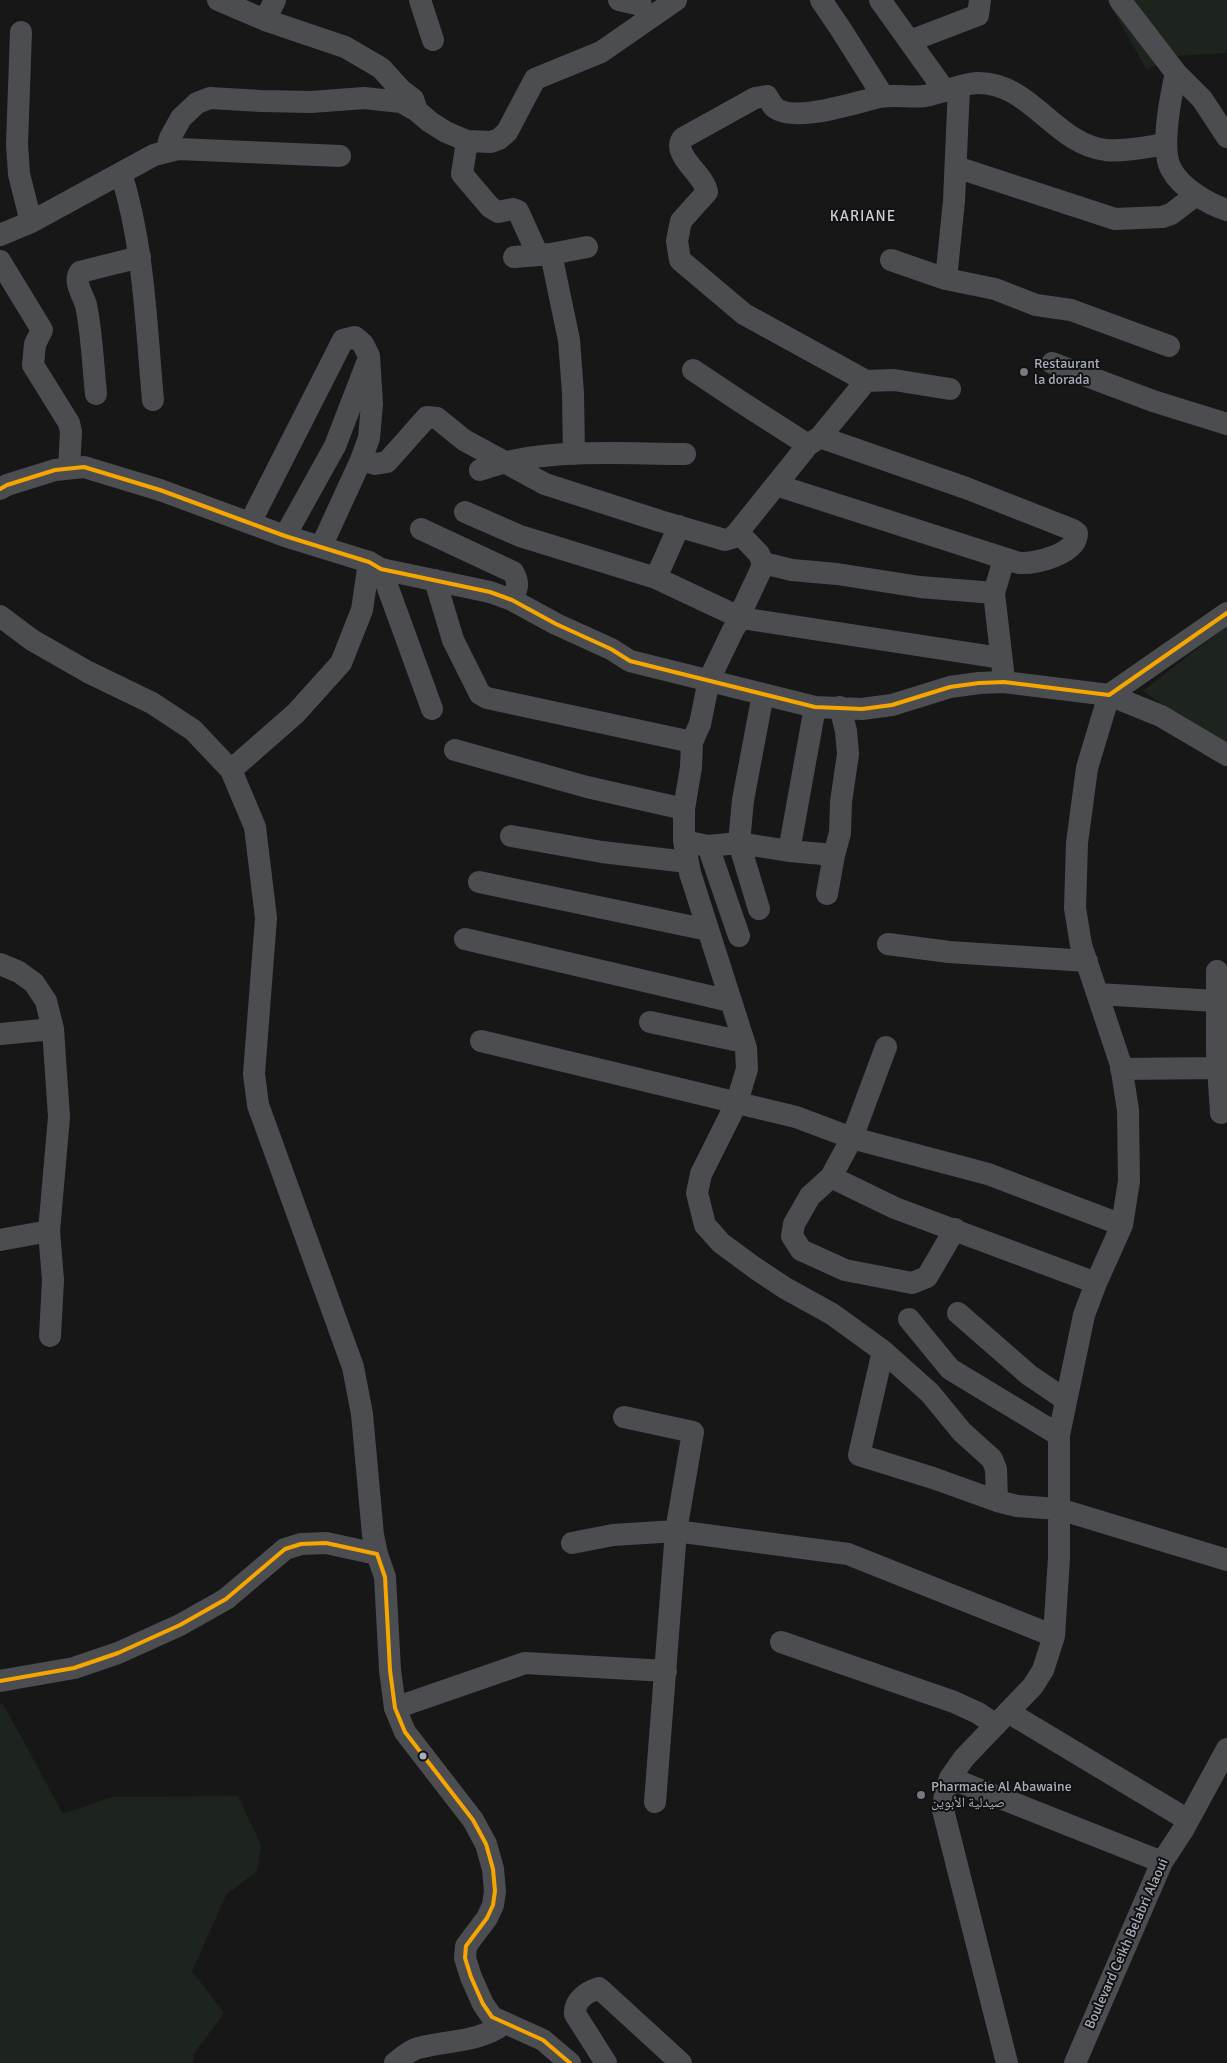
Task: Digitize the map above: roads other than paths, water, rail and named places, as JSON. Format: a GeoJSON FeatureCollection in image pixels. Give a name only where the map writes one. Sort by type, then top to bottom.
{"type":"FeatureCollection","features":[{"type":"Feature","properties":{"kind":"street"},"geometry":{"type":"LineString","coordinates":[[218,0],[265,20],[345,47],[382,68],[401,90],[414,99],[417,111]]}},
{"type":"Feature","properties":{"kind":"street"},"geometry":{"type":"LineString","coordinates":[[265,20],[276,0]]}},
{"type":"Feature","properties":{"kind":"street"},"geometry":{"type":"LineString","coordinates":[[420,0],[433,40]]}},
{"type":"Feature","properties":{"kind":"street"},"geometry":{"type":"LineString","coordinates":[[619,0],[641,5]]}},
{"type":"Feature","properties":{"kind":"street"},"geometry":{"type":"LineString","coordinates":[[166,152],[170,138],[181,118],[196,103],[210,98],[261,102],[311,102],[364,98],[401,102],[446,132],[467,141],[491,142],[499,139],[507,132],[535,79],[601,52],[676,0]]}},
{"type":"Feature","properties":{"kind":"street"},"geometry":{"type":"LineString","coordinates":[[821,0],[883,96]]}},
{"type":"Feature","properties":{"kind":"street"},"geometry":{"type":"LineString","coordinates":[[880,0],[910,41],[952,89],[956,167],[946,279]]}},
{"type":"Feature","properties":{"kind":"street"},"geometry":{"type":"LineString","coordinates":[[910,41],[978,15],[980,0]]}},
{"type":"Feature","properties":{"kind":"street"},"geometry":{"type":"LineString","coordinates":[[1120,0],[1176,73],[1202,99],[1227,137]]}},
{"type":"Feature","properties":{"kind":"street"},"geometry":{"type":"LineString","coordinates":[[22,32],[17,144],[18,174],[31,222]]}},
{"type":"Feature","properties":{"kind":"street"},"geometry":{"type":"LineString","coordinates":[[1176,73],[1169,108],[1166,144],[1170,169],[1196,195],[1227,210]]}},
{"type":"Feature","properties":{"kind":"street"},"geometry":{"type":"LineString","coordinates":[[950,389],[894,380],[866,382],[744,314],[680,260],[677,241],[682,221],[707,192],[702,180],[683,157],[680,142],[683,138],[755,98],[767,96],[774,107],[788,113],[808,113],[883,96],[924,96],[976,83],[998,85],[1011,91],[1035,106],[1063,130],[1084,143],[1104,150],[1124,150],[1166,144]]}},
{"type":"Feature","properties":{"kind":"street"},"geometry":{"type":"LineString","coordinates":[[467,141],[462,174],[490,207],[498,212],[513,209],[518,211],[545,255],[569,340],[573,393],[574,454]]}},
{"type":"Feature","properties":{"kind":"street"},"geometry":{"type":"LineString","coordinates":[[0,235],[31,222],[154,155],[178,149],[340,156]]}},
{"type":"Feature","properties":{"kind":"street"},"geometry":{"type":"LineString","coordinates":[[956,167],[1115,219],[1162,217],[1171,214],[1196,195]]}},
{"type":"Feature","properties":{"kind":"street"},"geometry":{"type":"LineString","coordinates":[[121,173],[131,204],[140,257],[153,400]]}},
{"type":"Feature","properties":{"kind":"street"},"geometry":{"type":"LineString","coordinates":[[514,257],[545,255],[587,247]]}},
{"type":"Feature","properties":{"kind":"street"},"geometry":{"type":"LineString","coordinates":[[96,394],[86,304],[77,280],[78,275],[80,272],[140,257]]}},
{"type":"Feature","properties":{"kind":"street"},"geometry":{"type":"LineString","coordinates":[[891,260],[946,279],[995,289],[1036,305],[1070,310],[1169,346]]}},
{"type":"Feature","properties":{"kind":"street"},"geometry":{"type":"LineString","coordinates":[[0,261],[42,330],[35,344],[33,365],[69,423],[71,432],[69,468]]}},
{"type":"Feature","properties":{"kind":"street"},"geometry":{"type":"LineString","coordinates":[[250,523],[343,340],[355,337],[363,344],[369,356],[372,404],[369,438],[361,460],[321,547]]}},
{"type":"Feature","properties":{"kind":"street"},"geometry":{"type":"LineString","coordinates":[[285,536],[334,446],[369,356]]}},
{"type":"Feature","properties":{"kind":"street"},"geometry":{"type":"LineString","coordinates":[[1052,363],[1153,401],[1227,424]]}},
{"type":"Feature","properties":{"kind":"street"},"geometry":{"type":"LineString","coordinates":[[693,370],[814,441],[966,488],[1077,533],[1077,537],[1066,550],[1040,561],[1019,563],[776,485]]}},
{"type":"Feature","properties":{"kind":"street"},"geometry":{"type":"LineString","coordinates":[[361,460],[375,464],[387,462],[427,417],[437,418],[464,440],[545,484],[725,540],[732,538],[738,532],[776,485],[866,382]]}},
{"type":"Feature","properties":{"kind":"street"},"geometry":{"type":"LineString","coordinates":[[480,470],[505,461],[574,454],[685,454]]}},
{"type":"Feature","properties":{"kind":"street"},"geometry":{"type":"LineString","coordinates":[[0,489],[36,475],[84,467],[160,490],[285,536],[375,566],[490,592],[512,600],[556,624],[611,649],[630,661],[815,707],[840,707],[862,710],[892,705],[950,687],[1004,682],[1109,695],[1161,716],[1227,755]]}},
{"type":"Feature","properties":{"kind":"street"},"geometry":{"type":"LineString","coordinates":[[465,512],[520,536],[656,578],[742,618],[1001,658]]}},
{"type":"Feature","properties":{"kind":"street"},"geometry":{"type":"LineString","coordinates":[[656,578],[679,526]]}},
{"type":"Feature","properties":{"kind":"street"},"geometry":{"type":"LineString","coordinates":[[421,529],[513,572],[519,586],[512,600]]}},
{"type":"Feature","properties":{"kind":"street"},"geometry":{"type":"LineString","coordinates":[[738,532],[759,554],[763,563],[744,606],[742,618],[733,630],[708,680],[700,724],[692,742],[691,767],[684,809],[686,852],[708,930],[747,1053],[747,1069],[737,1102],[701,1174],[698,1193],[705,1225],[721,1243],[785,1288],[832,1314],[883,1352],[930,1393],[962,1432],[992,1459],[996,1468],[997,1501]]}},
{"type":"Feature","properties":{"kind":"street"},"geometry":{"type":"LineString","coordinates":[[1004,559],[994,593],[1004,682]]}},
{"type":"Feature","properties":{"kind":"street"},"geometry":{"type":"LineString","coordinates":[[763,563],[792,570],[837,574],[920,587],[994,593]]}},
{"type":"Feature","properties":{"kind":"street"},"geometry":{"type":"LineString","coordinates":[[375,566],[432,710]]}},
{"type":"Feature","properties":{"kind":"street"},"geometry":{"type":"LineString","coordinates":[[231,770],[296,713],[341,663],[362,610],[375,566]]}},
{"type":"Feature","properties":{"kind":"street"},"geometry":{"type":"LineString","coordinates":[[435,580],[453,640],[480,694],[487,698],[692,742]]}},
{"type":"Feature","properties":{"kind":"street"},"geometry":{"type":"LineString","coordinates":[[1007,2063],[943,1810],[945,1793],[950,1778],[964,1758],[1033,1686],[1043,1670],[1054,1636],[1059,1558],[1059,1435],[1084,1315],[1122,1225],[1129,1180],[1128,1110],[1121,1069],[1081,945],[1075,908],[1077,843],[1086,768],[1109,695],[1227,614]]}},
{"type":"Feature","properties":{"kind":"street"},"geometry":{"type":"LineString","coordinates":[[0,616],[32,640],[88,672],[152,703],[193,730],[231,770],[255,827],[266,918],[254,1074],[258,1105],[353,1367],[362,1414],[373,1535],[376,1554],[385,1577],[390,1670],[395,1708],[405,1732],[473,1820],[486,1844],[493,1869],[495,1891],[487,1918],[466,1946],[465,1958],[482,2004],[492,2018],[542,2040],[570,2063]]}},
{"type":"Feature","properties":{"kind":"street"},"geometry":{"type":"LineString","coordinates":[[760,909],[739,843],[743,800],[763,694]]}},
{"type":"Feature","properties":{"kind":"street"},"geometry":{"type":"LineString","coordinates":[[789,851],[815,707]]}},
{"type":"Feature","properties":{"kind":"street"},"geometry":{"type":"LineString","coordinates":[[827,894],[840,833],[841,802],[848,754],[846,731],[840,707]]}},
{"type":"Feature","properties":{"kind":"street"},"geometry":{"type":"LineString","coordinates":[[456,750],[587,787],[684,809]]}},
{"type":"Feature","properties":{"kind":"street"},"geometry":{"type":"LineString","coordinates":[[511,836],[602,852],[686,852],[708,846],[739,843],[789,851],[834,855]]}},
{"type":"Feature","properties":{"kind":"street"},"geometry":{"type":"LineString","coordinates":[[708,846],[739,936]]}},
{"type":"Feature","properties":{"kind":"street"},"geometry":{"type":"LineString","coordinates":[[479,882],[708,930]]}},
{"type":"Feature","properties":{"kind":"street"},"geometry":{"type":"LineString","coordinates":[[465,939],[730,1001]]}},
{"type":"Feature","properties":{"kind":"street"},"geometry":{"type":"LineString","coordinates":[[888,944],[948,952],[1086,961]]}},
{"type":"Feature","properties":{"kind":"street"},"geometry":{"type":"LineString","coordinates":[[0,964],[19,972],[34,983],[46,1001],[53,1029],[59,1117],[48,1231],[53,1280],[50,1336]]}},
{"type":"Feature","properties":{"kind":"street"},"geometry":{"type":"LineString","coordinates":[[1217,971],[1216,1001],[1221,1113]]}},
{"type":"Feature","properties":{"kind":"street"},"geometry":{"type":"LineString","coordinates":[[1098,994],[1216,1001]]}},
{"type":"Feature","properties":{"kind":"street"},"geometry":{"type":"LineString","coordinates":[[650,1022],[744,1042]]}},
{"type":"Feature","properties":{"kind":"street"},"geometry":{"type":"LineString","coordinates":[[0,1034],[53,1029]]}},
{"type":"Feature","properties":{"kind":"street"},"geometry":{"type":"LineString","coordinates":[[481,1041],[796,1117],[852,1138],[988,1174],[1122,1225]]}},
{"type":"Feature","properties":{"kind":"street"},"geometry":{"type":"LineString","coordinates":[[886,1047],[852,1138],[831,1177],[810,1196],[794,1224],[792,1236],[801,1250],[845,1270],[912,1283],[927,1277],[955,1229]]}},
{"type":"Feature","properties":{"kind":"street"},"geometry":{"type":"LineString","coordinates":[[1121,1069],[1218,1068]]}},
{"type":"Feature","properties":{"kind":"street"},"geometry":{"type":"LineString","coordinates":[[831,1177],[895,1208],[1096,1283]]}},
{"type":"Feature","properties":{"kind":"street"},"geometry":{"type":"LineString","coordinates":[[0,1240],[48,1231]]}},
{"type":"Feature","properties":{"kind":"street"},"geometry":{"type":"LineString","coordinates":[[958,1313],[1029,1375],[1066,1400]]}},
{"type":"Feature","properties":{"kind":"street"},"geometry":{"type":"LineString","coordinates":[[909,1319],[950,1369],[1059,1435]]}},
{"type":"Feature","properties":{"kind":"street"},"geometry":{"type":"LineString","coordinates":[[883,1352],[858,1455],[933,1478],[997,1501],[1017,1506],[1059,1509],[1227,1560]]}},
{"type":"Feature","properties":{"kind":"street"},"geometry":{"type":"LineString","coordinates":[[624,1417],[693,1432],[676,1531],[655,1802]]}},
{"type":"Feature","properties":{"kind":"street"},"geometry":{"type":"LineString","coordinates":[[572,1543],[613,1535],[676,1531],[848,1554],[1054,1636]]}},
{"type":"Feature","properties":{"kind":"street"},"geometry":{"type":"LineString","coordinates":[[0,1681],[74,1668],[118,1653],[180,1624],[226,1599],[285,1549],[301,1544],[326,1543],[376,1554]]}},
{"type":"Feature","properties":{"kind":"street"},"geometry":{"type":"LineString","coordinates":[[781,1642],[954,1702],[978,1713],[1002,1719],[1188,1820]]}},
{"type":"Feature","properties":{"kind":"street"},"geometry":{"type":"LineString","coordinates":[[395,1708],[525,1663],[666,1671]]}},
{"type":"Feature","properties":{"kind":"street","name":"Boulevard Ceikh Belabri Alaoui"},"geometry":{"type":"LineString","coordinates":[[1075,2063],[1162,1862],[1188,1820],[1227,1749]]}},
{"type":"Feature","properties":{"kind":"street"},"geometry":{"type":"LineString","coordinates":[[950,1778],[1162,1862]]}},
{"type":"Feature","properties":{"kind":"street"},"geometry":{"type":"LineString","coordinates":[[606,2063],[574,2014],[577,2002],[592,1990],[599,1988],[681,2063]]}},
{"type":"Feature","properties":{"kind":"street"},"geometry":{"type":"LineString","coordinates":[[394,2063],[416,2048],[466,2040],[494,2032],[505,2023]]}},
{"type":"Feature","properties":{"kind":"place","name":"Restaurant la dorada"},"geometry":{"type":"Point","coordinates":[1024,372]}},
{"type":"Feature","properties":{"kind":"place","name":"Pharmacie Al Abawaine صيدلية الأبوين"},"geometry":{"type":"Point","coordinates":[921,1795]}},
{"type":"Feature","properties":{"kind":"district","name":"KARIANE"},"geometry":{"type":"Point","coordinates":[863,217]}}]}
